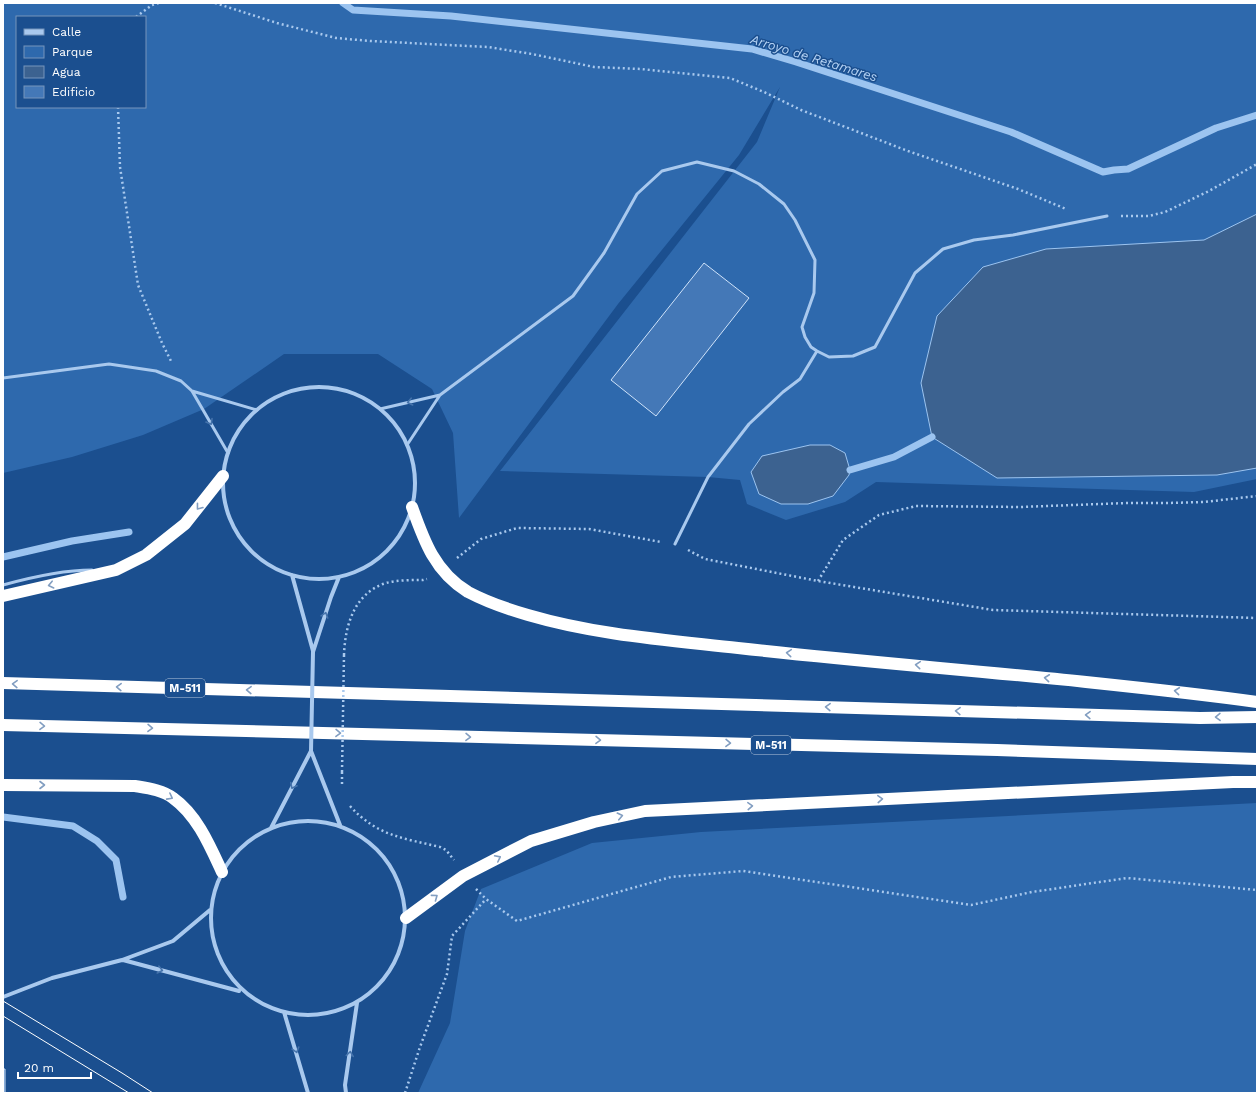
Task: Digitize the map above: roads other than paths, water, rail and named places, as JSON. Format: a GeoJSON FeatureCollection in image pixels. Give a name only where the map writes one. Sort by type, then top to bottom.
{"type":"FeatureCollection","features":[{"type":"Feature","properties":{"kind":"highway"},"geometry":{"type":"LineString","coordinates":[[3,596],[116,570],[146,555],[186,524],[223,476]]}},
{"type":"Feature","properties":{"kind":"highway"},"geometry":{"type":"LineString","coordinates":[[412,507],[428,547],[435,560],[453,582],[469,592],[508,609],[574,626],[616,634],[772,652],[950,668],[1203,694],[1257,702]]}},
{"type":"Feature","properties":{"kind":"highway","name":"M-511"},"geometry":{"type":"LineString","coordinates":[[3,683],[1200,718],[1257,717]]}},
{"type":"Feature","properties":{"kind":"highway","name":"M-511"},"geometry":{"type":"LineString","coordinates":[[3,725],[997,750],[1257,759]]}},
{"type":"Feature","properties":{"kind":"highway"},"geometry":{"type":"LineString","coordinates":[[406,918],[463,876],[531,841],[594,822],[645,811],[1257,782]]}},
{"type":"Feature","properties":{"kind":"highway"},"geometry":{"type":"LineString","coordinates":[[3,785],[135,786],[154,790],[172,797],[186,809],[198,826],[213,852],[222,872]]}},
{"type":"Feature","properties":{"kind":"street"},"geometry":{"type":"LineString","coordinates":[[318,387],[348,392],[361,397],[380,409],[396,425],[407,445],[415,475],[415,491],[412,507],[402,531],[386,552],[364,568],[339,577],[316,579],[292,575],[272,567],[255,554],[240,538],[230,519],[224,498],[223,476],[228,453],[238,432],[245,423],[257,410],[282,395],[296,390],[318,387]]}},
{"type":"Feature","properties":{"kind":"street"},"geometry":{"type":"LineString","coordinates":[[292,575],[313,652]]}},
{"type":"Feature","properties":{"kind":"street"},"geometry":{"type":"LineString","coordinates":[[339,577],[313,652],[310,751],[340,826]]}},
{"type":"Feature","properties":{"kind":"street"},"geometry":{"type":"LineString","coordinates":[[271,828],[310,751]]}},
{"type":"Feature","properties":{"kind":"street"},"geometry":{"type":"LineString","coordinates":[[122,960],[239,991],[255,1000],[284,1012],[309,1016],[334,1012],[357,1003],[377,987],[393,967],[403,943],[406,918],[401,888],[388,861],[366,840],[340,826],[316,821],[293,822],[271,828],[251,838],[234,854],[222,872],[214,891],[210,910],[212,934],[218,957],[224,972],[239,991]]}},
{"type":"Feature","properties":{"kind":"street"},"geometry":{"type":"LineString","coordinates":[[3,997],[52,978],[122,960],[173,941],[210,910]]}},
{"type":"Feature","properties":{"kind":"street"},"geometry":{"type":"LineString","coordinates":[[346,1093],[357,1003]]}},
{"type":"Feature","properties":{"kind":"street"},"geometry":{"type":"LineString","coordinates":[[284,1012],[308,1093]]}},
{"type":"Feature","properties":{"kind":"lane"},"geometry":{"type":"LineString","coordinates":[[407,445],[440,395],[574,296],[604,254],[637,194],[662,171],[697,162],[734,172],[759,184],[784,204],[795,220],[815,260],[814,293],[802,327],[805,337],[811,346],[829,357],[853,356],[875,346],[915,273],[943,249],[974,240],[1013,235],[1107,216]]}},
{"type":"Feature","properties":{"kind":"lane"},"geometry":{"type":"LineString","coordinates":[[676,544],[708,477],[749,424],[783,392],[800,379],[817,351]]}},
{"type":"Feature","properties":{"kind":"lane"},"geometry":{"type":"LineString","coordinates":[[3,378],[109,364],[156,371],[181,381],[192,391],[228,453]]}},
{"type":"Feature","properties":{"kind":"lane"},"geometry":{"type":"LineString","coordinates":[[192,391],[257,410]]}},
{"type":"Feature","properties":{"kind":"lane"},"geometry":{"type":"LineString","coordinates":[[380,409],[440,395]]}},
{"type":"Feature","properties":{"kind":"lane"},"geometry":{"type":"LineString","coordinates":[[3,585],[35,577],[79,570],[116,570]]}},
{"type":"Feature","properties":{"kind":"water"},"geometry":{"type":"Polygon","coordinates":[[[1257,214],[1257,468],[1217,475],[997,478],[932,437],[921,383],[937,316],[983,267],[1046,249],[1204,240],[1257,214]]]}},
{"type":"Feature","properties":{"kind":"water"},"geometry":{"type":"Polygon","coordinates":[[[810,445],[830,445],[845,453],[850,470],[849,475],[833,496],[808,504],[781,504],[759,494],[751,472],[762,456],[810,445]]]}},
{"type":"Feature","properties":{"kind":"waterway","name":"Arroyo de Retamares"},"geometry":{"type":"LineString","coordinates":[[343,3],[353,10],[451,16],[752,49],[1011,132],[1103,172],[1128,169],[1216,128],[1257,115]]}},
{"type":"Feature","properties":{"kind":"waterway"},"geometry":{"type":"LineString","coordinates":[[850,470],[894,457],[932,437]]}},
{"type":"Feature","properties":{"kind":"waterway"},"geometry":{"type":"LineString","coordinates":[[3,557],[72,541],[129,532]]}},
{"type":"Feature","properties":{"kind":"waterway"},"geometry":{"type":"LineString","coordinates":[[3,817],[73,826],[97,841],[116,860],[123,897]]}},
{"type":"Feature","properties":{"kind":"tram line"},"geometry":{"type":"LineString","coordinates":[[3,1001],[153,1093]]}},
{"type":"Feature","properties":{"kind":"tram line"},"geometry":{"type":"LineString","coordinates":[[3,1016],[129,1093]]}}]}
